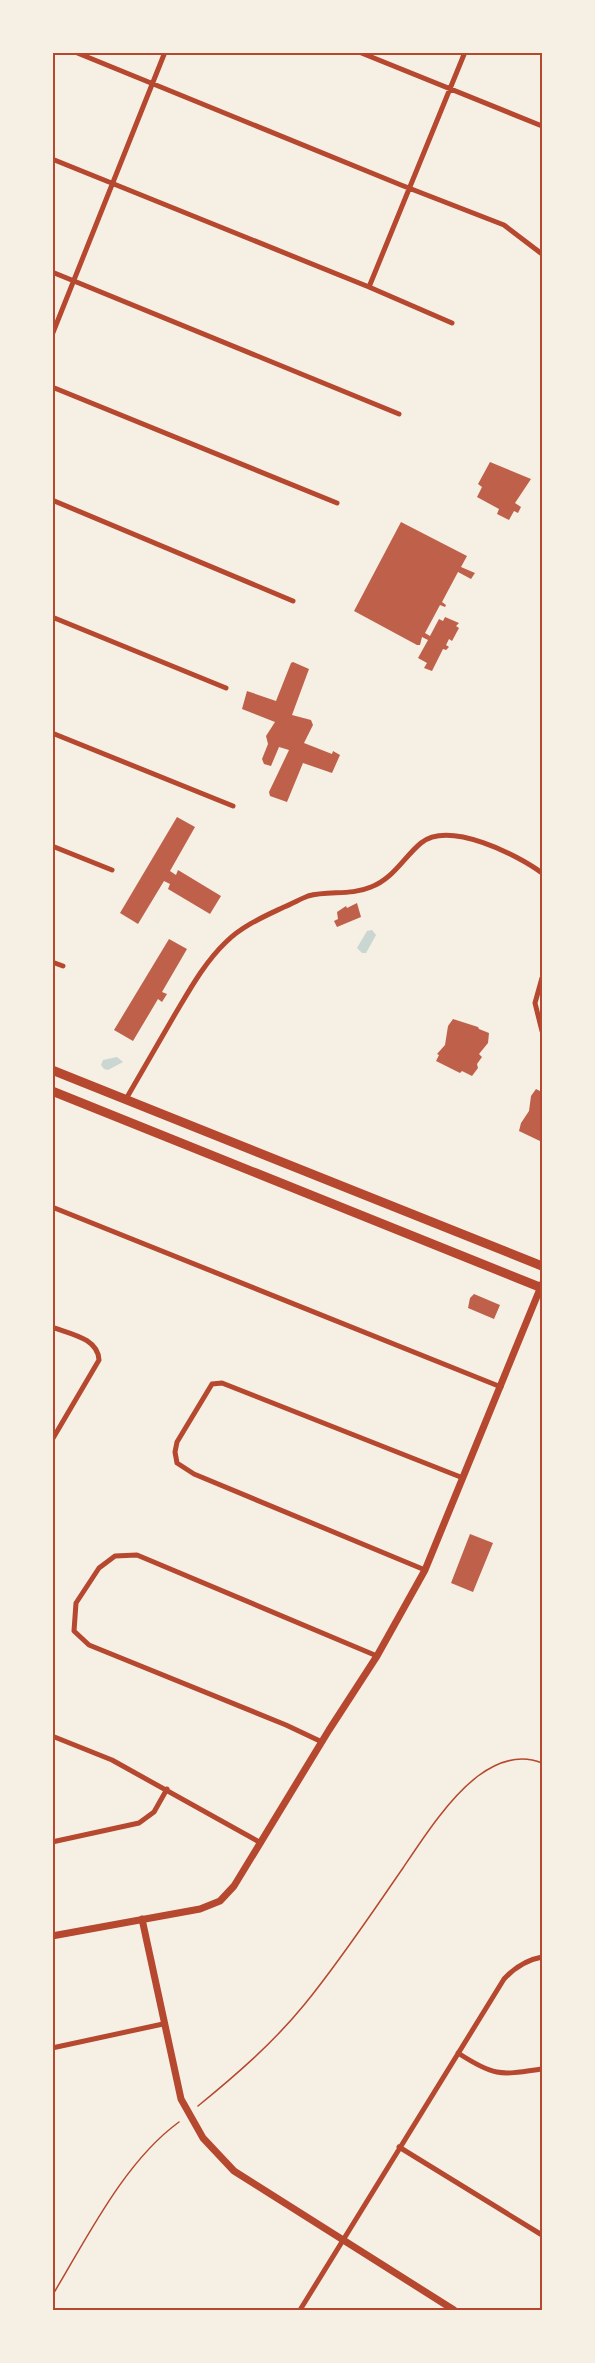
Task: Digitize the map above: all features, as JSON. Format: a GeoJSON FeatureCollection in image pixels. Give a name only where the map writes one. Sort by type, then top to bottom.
{"type":"FeatureCollection","features":[{"type":"Feature","properties":{"kind":"main road"},"geometry":{"type":"LineString","coordinates":[[52,1070],[543,1266]]}},
{"type":"Feature","properties":{"kind":"main road"},"geometry":{"type":"LineString","coordinates":[[52,1091],[542,1286]]}},
{"type":"Feature","properties":{"kind":"street"},"geometry":{"type":"LineString","coordinates":[[75,52],[504,225],[543,254]]}},
{"type":"Feature","properties":{"kind":"street"},"geometry":{"type":"LineString","coordinates":[[52,335],[165,52]]}},
{"type":"Feature","properties":{"kind":"street"},"geometry":{"type":"LineString","coordinates":[[359,52],[543,126]]}},
{"type":"Feature","properties":{"kind":"street"},"geometry":{"type":"LineString","coordinates":[[369,287],[465,52]]}},
{"type":"Feature","properties":{"kind":"street"},"geometry":{"type":"LineString","coordinates":[[52,159],[369,287],[452,323]]}},
{"type":"Feature","properties":{"kind":"street"},"geometry":{"type":"LineString","coordinates":[[52,272],[399,414]]}},
{"type":"Feature","properties":{"kind":"street"},"geometry":{"type":"LineString","coordinates":[[52,387],[337,503]]}},
{"type":"Feature","properties":{"kind":"street"},"geometry":{"type":"LineString","coordinates":[[52,501],[293,601]]}},
{"type":"Feature","properties":{"kind":"street"},"geometry":{"type":"LineString","coordinates":[[52,617],[226,688]]}},
{"type":"Feature","properties":{"kind":"street"},"geometry":{"type":"LineString","coordinates":[[52,732],[233,806]]}},
{"type":"Feature","properties":{"kind":"street"},"geometry":{"type":"LineString","coordinates":[[126,1099],[189,990],[210,960],[241,929],[261,918],[309,896],[351,894],[373,887],[393,873],[424,840],[441,835],[480,841],[506,852],[543,873]]}},
{"type":"Feature","properties":{"kind":"street"},"geometry":{"type":"LineString","coordinates":[[52,846],[112,870]]}},
{"type":"Feature","properties":{"kind":"street"},"geometry":{"type":"LineString","coordinates":[[52,962],[63,966]]}},
{"type":"Feature","properties":{"kind":"street"},"geometry":{"type":"LineString","coordinates":[[543,978],[535,1003],[539,1024],[543,1031]]}},
{"type":"Feature","properties":{"kind":"street"},"geometry":{"type":"LineString","coordinates":[[52,1207],[501,1387]]}},
{"type":"Feature","properties":{"kind":"street"},"geometry":{"type":"LineString","coordinates":[[52,1936],[200,1909],[220,1901],[234,1886],[377,1656],[425,1570],[542,1286]]}},
{"type":"Feature","properties":{"kind":"street"},"geometry":{"type":"LineString","coordinates":[[52,1327],[84,1339],[99,1353],[99,1360],[94,1371],[52,1440]]}},
{"type":"Feature","properties":{"kind":"street"},"geometry":{"type":"LineString","coordinates":[[425,1570],[194,1474],[177,1463],[175,1452],[179,1439],[212,1384],[222,1383],[463,1478]]}},
{"type":"Feature","properties":{"kind":"street"},"geometry":{"type":"LineString","coordinates":[[322,1742],[89,1644],[74,1630],[76,1604],[99,1568],[116,1556],[137,1555],[377,1656]]}},
{"type":"Feature","properties":{"kind":"street"},"geometry":{"type":"LineString","coordinates":[[52,1736],[112,1760],[261,1843]]}},
{"type":"Feature","properties":{"kind":"street"},"geometry":{"type":"LineString","coordinates":[[52,1842],[139,1823],[154,1812],[167,1789]]}},
{"type":"Feature","properties":{"kind":"street"},"geometry":{"type":"LineString","coordinates":[[142,1919],[181,2099],[203,2138],[234,2171],[454,2310]]}},
{"type":"Feature","properties":{"kind":"street"},"geometry":{"type":"LineString","coordinates":[[300,2310],[504,1978],[514,1967],[533,1958],[543,1957]]}},
{"type":"Feature","properties":{"kind":"street"},"geometry":{"type":"LineString","coordinates":[[52,2048],[163,2024]]}},
{"type":"Feature","properties":{"kind":"street"},"geometry":{"type":"LineString","coordinates":[[458,2053],[493,2073],[507,2074],[543,2068]]}},
{"type":"Feature","properties":{"kind":"street"},"geometry":{"type":"LineString","coordinates":[[399,2147],[543,2235]]}},
{"type":"Feature","properties":{"kind":"path"},"geometry":{"type":"LineString","coordinates":[[198,2106],[268,2045],[303,2006],[333,1969],[422,1840],[471,1782],[484,1772],[506,1761],[520,1759],[543,1762]]}},
{"type":"Feature","properties":{"kind":"path"},"geometry":{"type":"LineString","coordinates":[[52,2296],[120,2186],[158,2139],[179,2122]]}},
{"type":"Feature","properties":{"kind":"shaded area"},"geometry":{"type":"Polygon","coordinates":[[[372,930],[376,935],[366,953],[362,953],[357,948],[367,931],[372,930]]]}},
{"type":"Feature","properties":{"kind":"shaded area"},"geometry":{"type":"Polygon","coordinates":[[[117,1057],[123,1062],[108,1070],[101,1065],[103,1060],[117,1057]]]}},
{"type":"Feature","properties":{"kind":"building"},"geometry":{"type":"Polygon","coordinates":[[[490,462],[531,479],[515,503],[521,507],[518,513],[514,511],[509,520],[497,514],[499,509],[477,497],[482,487],[478,484],[490,462]]]}},
{"type":"Feature","properties":{"kind":"building"},"geometry":{"type":"Polygon","coordinates":[[[401,522],[467,556],[461,567],[475,573],[471,579],[458,572],[442,602],[446,605],[445,607],[440,605],[425,633],[430,636],[439,619],[443,621],[445,617],[459,623],[456,626],[459,628],[452,641],[449,639],[446,645],[449,647],[446,650],[443,649],[432,671],[424,668],[427,663],[418,658],[428,640],[422,637],[420,645],[417,645],[354,611],[401,522]]]}},
{"type":"Feature","properties":{"kind":"building"},"geometry":{"type":"Polygon","coordinates":[[[293,662],[309,669],[292,715],[311,720],[313,725],[304,743],[340,755],[332,773],[303,763],[287,802],[270,796],[269,792],[289,750],[279,747],[271,766],[264,764],[262,759],[268,744],[266,736],[275,722],[242,709],[247,691],[276,701],[293,662]]]}},
{"type":"Feature","properties":{"kind":"building"},"geometry":{"type":"Polygon","coordinates":[[[177,817],[195,827],[170,871],[176,875],[178,870],[221,896],[210,914],[168,889],[170,884],[164,881],[138,924],[120,913],[177,817]]]}},
{"type":"Feature","properties":{"kind":"building"},"geometry":{"type":"Polygon","coordinates":[[[357,903],[361,917],[337,927],[334,921],[338,919],[337,912],[357,903]]]}},
{"type":"Feature","properties":{"kind":"building"},"geometry":{"type":"Polygon","coordinates":[[[169,939],[187,949],[162,992],[167,994],[162,1002],[158,999],[133,1041],[114,1030],[169,939]]]}},
{"type":"Feature","properties":{"kind":"building"},"geometry":{"type":"Polygon","coordinates":[[[453,1019],[489,1033],[488,1043],[479,1054],[482,1057],[472,1076],[462,1071],[460,1073],[436,1061],[439,1055],[437,1054],[445,1045],[448,1026],[453,1019]]]}},
{"type":"Feature","properties":{"kind":"building"},"geometry":{"type":"Polygon","coordinates":[[[536,1089],[542,1092],[542,1142],[519,1131],[529,1111],[531,1096],[536,1089]]]}},
{"type":"Feature","properties":{"kind":"building"},"geometry":{"type":"Polygon","coordinates":[[[474,1294],[500,1305],[494,1319],[468,1308],[470,1298],[474,1294]]]}},
{"type":"Feature","properties":{"kind":"building"},"geometry":{"type":"Polygon","coordinates":[[[470,1534],[493,1543],[473,1592],[451,1583],[470,1534]]]}}]}
